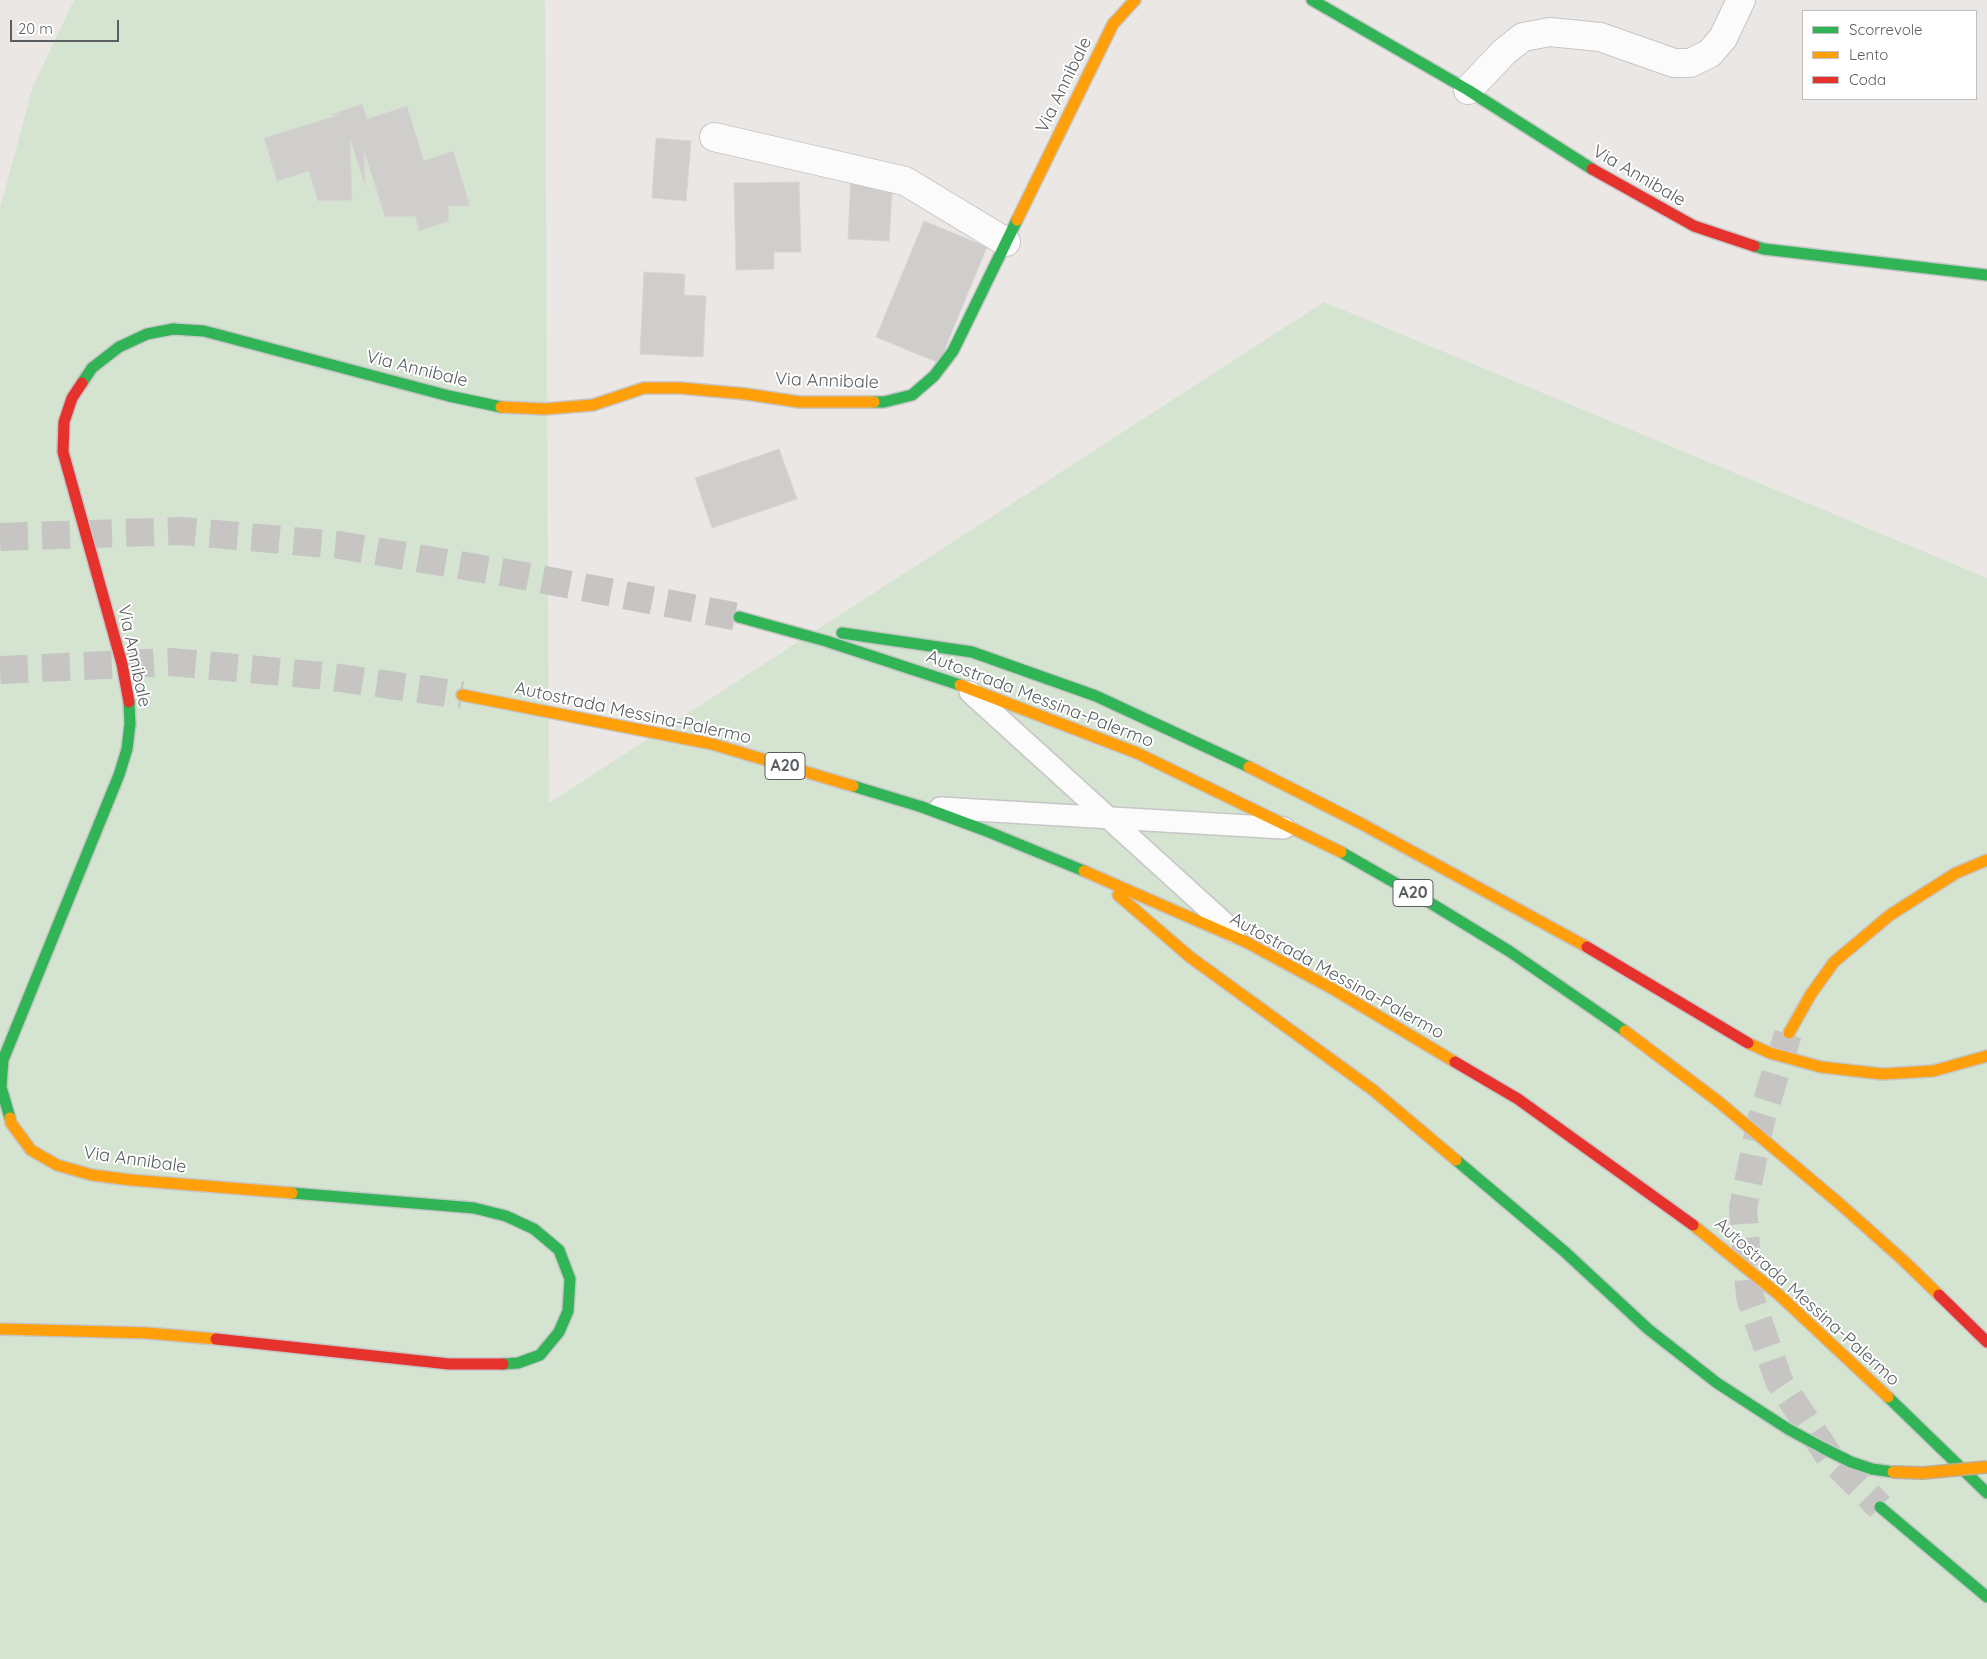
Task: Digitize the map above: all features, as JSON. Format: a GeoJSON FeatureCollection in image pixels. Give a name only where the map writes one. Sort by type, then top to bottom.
{"type":"FeatureCollection","features":[{"type":"Feature","properties":{"kind":"main road","name":"Via Annibale"},"geometry":{"type":"LineString","coordinates":[[0,1329],[147,1333],[449,1364],[495,1365],[518,1363],[540,1355],[559,1332],[568,1311],[570,1278],[559,1250],[534,1229],[506,1216],[474,1208],[131,1180],[92,1174],[57,1165],[31,1150],[11,1123],[1,1087],[3,1060],[119,776],[127,749],[129,732],[128,694],[122,664],[63,452],[64,422],[69,406],[72,398],[92,368],[119,347],[147,334],[173,329],[204,331],[449,396],[500,407],[545,409],[593,405],[644,388],[680,388],[746,394],[799,402],[884,402],[912,395],[934,376],[953,351],[1113,24],[1135,0]]}},
{"type":"Feature","properties":{"kind":"main road","name":"Via Annibale"},"geometry":{"type":"LineString","coordinates":[[1312,0],[1468,90],[1573,158],[1658,207],[1703,230],[1764,249],[1987,275]]}},
{"type":"Feature","properties":{"kind":"main road","name":"Autostrada Messina-Palermo"},"geometry":{"type":"LineString","coordinates":[[1987,1056],[1933,1071],[1882,1074],[1821,1067],[1770,1053],[1746,1042],[1595,952],[1360,822],[1224,755],[1096,696],[972,652],[739,617],[826,641],[964,686],[1136,753],[1348,856],[1432,904],[1509,951],[1638,1040],[1719,1102],[1840,1204],[1904,1261],[1987,1342]]}},
{"type":"Feature","properties":{"kind":"main road","name":"Autostrada Messina-Palermo"},"geometry":{"type":"LineString","coordinates":[[462,695],[712,744],[922,807],[1096,876],[1246,942],[1333,988],[1518,1099],[1703,1232],[1778,1294],[1924,1430],[1987,1493]]}},
{"type":"Feature","properties":{"kind":"main road"},"geometry":{"type":"LineString","coordinates":[[1789,1033],[1811,994],[1834,962],[1890,916],[1956,873],[1987,860]]}},
{"type":"Feature","properties":{"kind":"main road"},"geometry":{"type":"LineString","coordinates":[[1096,876],[1190,957],[1373,1090],[1565,1252],[1648,1329],[1716,1383],[1788,1429],[1851,1462],[1872,1469],[1923,1474],[1987,1467]]}},
{"type":"Feature","properties":{"kind":"main road"},"geometry":{"type":"LineString","coordinates":[[1880,1507],[1987,1597]]}},
{"type":"Feature","properties":{"kind":"street"},"geometry":{"type":"LineString","coordinates":[[1468,90],[1504,52],[1523,37],[1550,32],[1600,37],[1674,63],[1690,63],[1709,54],[1723,38],[1740,0]]}},
{"type":"Feature","properties":{"kind":"street"},"geometry":{"type":"LineString","coordinates":[[714,137],[905,181],[1006,242]]}},
{"type":"Feature","properties":{"kind":"lane"},"geometry":{"type":"LineString","coordinates":[[964,686],[1246,942]]}},
{"type":"Feature","properties":{"kind":"lane"},"geometry":{"type":"LineString","coordinates":[[922,807],[1293,828]]}},
{"type":"Feature","properties":{"kind":"green space"},"geometry":{"type":"Polygon","coordinates":[[[74,0],[545,0],[549,803],[1324,302],[1987,578],[1987,1659],[0,1659],[0,208],[33,86],[74,0]]]}},
{"type":"Feature","properties":{"kind":"building"},"geometry":{"type":"Polygon","coordinates":[[[362,104],[367,119],[407,106],[424,161],[453,151],[470,206],[448,206],[449,221],[419,231],[415,216],[385,217],[364,150],[365,186],[350,138],[352,200],[318,201],[309,171],[277,181],[264,138],[339,115],[330,115],[362,104]]]}},
{"type":"Feature","properties":{"kind":"building"},"geometry":{"type":"Polygon","coordinates":[[[656,138],[691,141],[686,201],[652,198],[656,138]]]}},
{"type":"Feature","properties":{"kind":"building"},"geometry":{"type":"Polygon","coordinates":[[[851,173],[893,176],[889,241],[848,239],[851,173]]]}},
{"type":"Feature","properties":{"kind":"building"},"geometry":{"type":"Polygon","coordinates":[[[799,182],[801,252],[774,252],[774,269],[736,270],[734,183],[799,182]]]}},
{"type":"Feature","properties":{"kind":"building"},"geometry":{"type":"Polygon","coordinates":[[[924,221],[987,247],[939,363],[876,337],[924,221]]]}},
{"type":"Feature","properties":{"kind":"building"},"geometry":{"type":"Polygon","coordinates":[[[644,272],[685,274],[684,295],[706,296],[703,357],[640,354],[644,272]]]}},
{"type":"Feature","properties":{"kind":"building"},"geometry":{"type":"Polygon","coordinates":[[[779,449],[797,499],[712,528],[695,478],[779,449]]]}},
{"type":"Feature","properties":{"kind":"tunnel"},"geometry":{"type":"LineString","coordinates":[[0,537],[181,531],[339,545],[519,575],[739,617]]}},
{"type":"Feature","properties":{"kind":"tunnel"},"geometry":{"type":"LineString","coordinates":[[0,670],[171,662],[325,676],[462,695]]}},
{"type":"Feature","properties":{"kind":"tunnel"},"geometry":{"type":"LineString","coordinates":[[1788,1034],[1761,1120],[1743,1208],[1750,1297],[1779,1381],[1829,1456],[1880,1507]]}},
{"type":"Feature","properties":{"kind":"traffic: fast"},"geometry":{"type":"LineString","coordinates":[[1312,0],[1468,90],[1592,169]]}},
{"type":"Feature","properties":{"kind":"traffic: fast"},"geometry":{"type":"LineString","coordinates":[[874,402],[884,402],[912,395],[934,376],[953,351],[1017,220]]}},
{"type":"Feature","properties":{"kind":"traffic: fast"},"geometry":{"type":"LineString","coordinates":[[1754,246],[1764,249],[1987,275]]}},
{"type":"Feature","properties":{"kind":"traffic: fast"},"geometry":{"type":"LineString","coordinates":[[82,383],[92,368],[119,347],[147,334],[173,329],[204,331],[449,396],[501,407]]}},
{"type":"Feature","properties":{"kind":"traffic: fast"},"geometry":{"type":"LineString","coordinates":[[739,617],[826,641],[960,685]]}},
{"type":"Feature","properties":{"kind":"traffic: fast"},"geometry":{"type":"LineString","coordinates":[[842,633],[972,652],[1096,696],[1249,767]]}},
{"type":"Feature","properties":{"kind":"traffic: fast"},"geometry":{"type":"LineString","coordinates":[[10,1118],[1,1087],[3,1060],[119,775],[127,749],[130,724],[129,702]]}},
{"type":"Feature","properties":{"kind":"traffic: fast"},"geometry":{"type":"LineString","coordinates":[[853,786],[922,807],[1084,871]]}},
{"type":"Feature","properties":{"kind":"traffic: fast"},"geometry":{"type":"LineString","coordinates":[[1341,852],[1509,951],[1625,1031]]}},
{"type":"Feature","properties":{"kind":"traffic: fast"},"geometry":{"type":"LineString","coordinates":[[1456,1160],[1565,1252],[1648,1329],[1717,1383],[1788,1429],[1823,1448],[1851,1462],[1872,1469],[1893,1472]]}},
{"type":"Feature","properties":{"kind":"traffic: fast"},"geometry":{"type":"LineString","coordinates":[[292,1193],[474,1208],[506,1216],[534,1229],[559,1250],[570,1279],[568,1311],[559,1332],[540,1355],[518,1363],[503,1364]]}},
{"type":"Feature","properties":{"kind":"traffic: fast"},"geometry":{"type":"LineString","coordinates":[[1888,1397],[1987,1493]]}},
{"type":"Feature","properties":{"kind":"traffic: fast"},"geometry":{"type":"LineString","coordinates":[[1880,1507],[1987,1597]]}},
{"type":"Feature","properties":{"kind":"traffic: slow"},"geometry":{"type":"LineString","coordinates":[[1017,220],[1113,24],[1135,0]]}},
{"type":"Feature","properties":{"kind":"traffic: slow"},"geometry":{"type":"LineString","coordinates":[[501,407],[545,409],[593,405],[644,388],[680,388],[746,394],[799,402],[874,402]]}},
{"type":"Feature","properties":{"kind":"traffic: slow"},"geometry":{"type":"LineString","coordinates":[[960,685],[1137,753],[1341,852]]}},
{"type":"Feature","properties":{"kind":"traffic: slow"},"geometry":{"type":"LineString","coordinates":[[462,695],[712,744],[853,786]]}},
{"type":"Feature","properties":{"kind":"traffic: slow"},"geometry":{"type":"LineString","coordinates":[[1249,767],[1360,823],[1587,947]]}},
{"type":"Feature","properties":{"kind":"traffic: slow"},"geometry":{"type":"LineString","coordinates":[[1789,1033],[1811,994],[1834,962],[1890,915],[1956,873],[1987,860]]}},
{"type":"Feature","properties":{"kind":"traffic: slow"},"geometry":{"type":"LineString","coordinates":[[1084,871],[1246,942],[1333,989],[1455,1062]]}},
{"type":"Feature","properties":{"kind":"traffic: slow"},"geometry":{"type":"LineString","coordinates":[[1118,895],[1190,957],[1373,1090],[1456,1160]]}},
{"type":"Feature","properties":{"kind":"traffic: slow"},"geometry":{"type":"LineString","coordinates":[[1625,1031],[1719,1102],[1840,1204],[1939,1295]]}},
{"type":"Feature","properties":{"kind":"traffic: slow"},"geometry":{"type":"LineString","coordinates":[[1748,1043],[1770,1053],[1821,1067],[1882,1074],[1933,1071],[1987,1056]]}},
{"type":"Feature","properties":{"kind":"traffic: slow"},"geometry":{"type":"LineString","coordinates":[[10,1118],[11,1123],[31,1150],[57,1165],[92,1175],[292,1193]]}},
{"type":"Feature","properties":{"kind":"traffic: slow"},"geometry":{"type":"LineString","coordinates":[[1693,1225],[1778,1294],[1888,1397]]}},
{"type":"Feature","properties":{"kind":"traffic: slow"},"geometry":{"type":"LineString","coordinates":[[0,1329],[147,1333],[216,1339]]}},
{"type":"Feature","properties":{"kind":"traffic: slow"},"geometry":{"type":"LineString","coordinates":[[1893,1472],[1923,1473],[1987,1467]]}},
{"type":"Feature","properties":{"kind":"traffic: jam"},"geometry":{"type":"LineString","coordinates":[[1592,169],[1694,226],[1754,246]]}},
{"type":"Feature","properties":{"kind":"traffic: jam"},"geometry":{"type":"LineString","coordinates":[[82,383],[72,398],[64,422],[63,452],[122,664],[129,702]]}},
{"type":"Feature","properties":{"kind":"traffic: jam"},"geometry":{"type":"LineString","coordinates":[[1587,947],[1748,1043]]}},
{"type":"Feature","properties":{"kind":"traffic: jam"},"geometry":{"type":"LineString","coordinates":[[1455,1062],[1518,1099],[1693,1225]]}},
{"type":"Feature","properties":{"kind":"traffic: jam"},"geometry":{"type":"LineString","coordinates":[[1939,1295],[1987,1342]]}},
{"type":"Feature","properties":{"kind":"traffic: jam"},"geometry":{"type":"LineString","coordinates":[[216,1339],[449,1364],[503,1364]]}}]}
